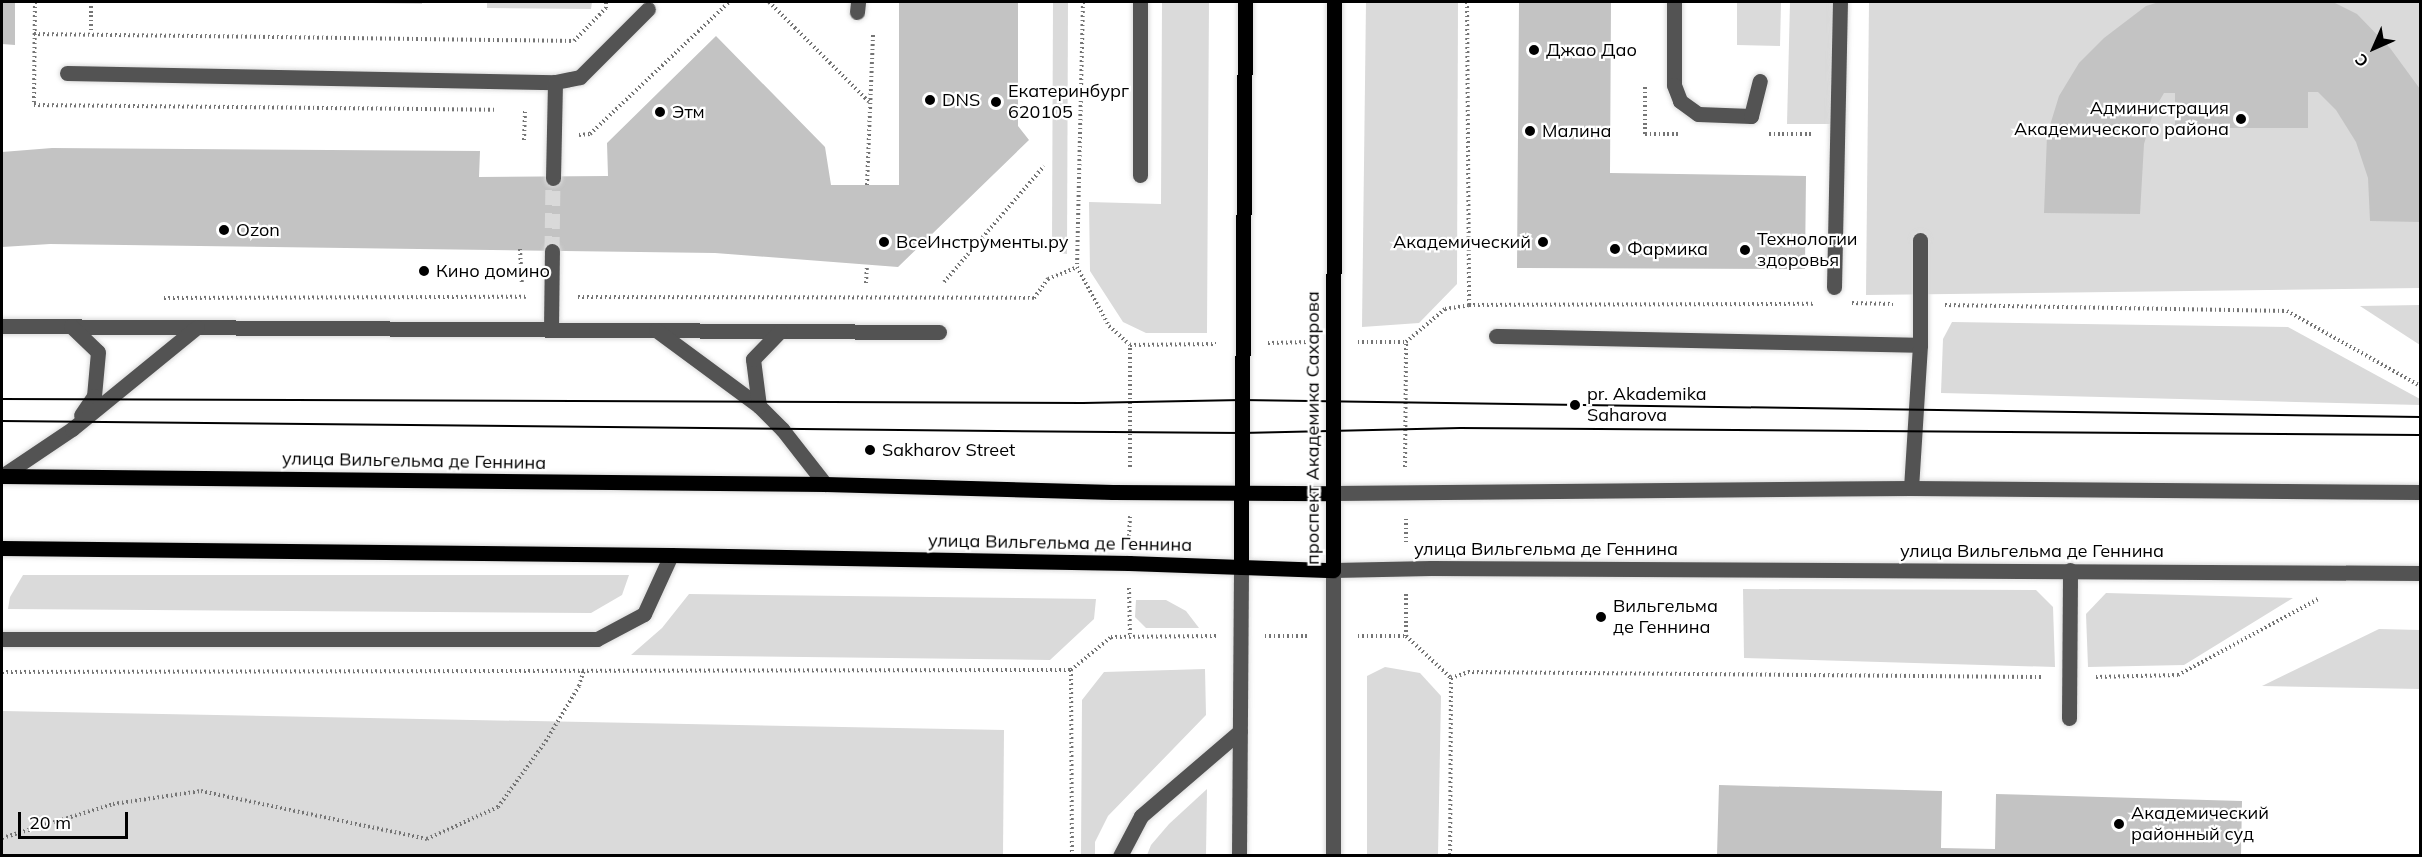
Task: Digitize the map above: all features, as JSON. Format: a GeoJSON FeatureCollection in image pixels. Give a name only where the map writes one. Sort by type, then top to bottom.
{"type":"FeatureCollection","features":[{"type":"Feature","properties":{"kind":"main road"},"geometry":{"type":"LineString","coordinates":[[1241,567],[1245,2]]}},
{"type":"Feature","properties":{"kind":"main road","name":"проспект Академика Сахарова"},"geometry":{"type":"LineString","coordinates":[[1333,570],[1334,2]]}},
{"type":"Feature","properties":{"kind":"main road","name":"улица Вильгельма де Геннина"},"geometry":{"type":"LineString","coordinates":[[2,476],[825,484],[1113,492],[1333,493]]}},
{"type":"Feature","properties":{"kind":"main road","name":"улица Вильгельма де Геннина"},"geometry":{"type":"LineString","coordinates":[[2,548],[671,555],[1333,570]]}},
{"type":"Feature","properties":{"kind":"street"},"geometry":{"type":"LineString","coordinates":[[1140,2],[1140,176]]}},
{"type":"Feature","properties":{"kind":"street"},"geometry":{"type":"LineString","coordinates":[[1674,2],[1674,85],[1680,101],[1698,114],[1750,116],[1760,81]]}},
{"type":"Feature","properties":{"kind":"street"},"geometry":{"type":"LineString","coordinates":[[1834,287],[1840,2]]}},
{"type":"Feature","properties":{"kind":"street"},"geometry":{"type":"LineString","coordinates":[[67,73],[555,82],[580,77],[648,9]]}},
{"type":"Feature","properties":{"kind":"street"},"geometry":{"type":"LineString","coordinates":[[553,178],[555,82]]}},
{"type":"Feature","properties":{"kind":"street"},"geometry":{"type":"LineString","coordinates":[[1911,488],[1920,345],[1920,240]]}},
{"type":"Feature","properties":{"kind":"street"},"geometry":{"type":"LineString","coordinates":[[551,329],[552,251]]}},
{"type":"Feature","properties":{"kind":"street"},"geometry":{"type":"LineString","coordinates":[[2,326],[939,332]]}},
{"type":"Feature","properties":{"kind":"street","name":"улица Вильгельма де Геннина"},"geometry":{"type":"LineString","coordinates":[[71,326],[98,352],[94,396],[72,429]]}},
{"type":"Feature","properties":{"kind":"street","name":"улица Вильгельма де Геннина"},"geometry":{"type":"LineString","coordinates":[[2,476],[72,429],[196,327]]}},
{"type":"Feature","properties":{"kind":"street"},"geometry":{"type":"LineString","coordinates":[[656,330],[759,406],[782,429],[825,484]]}},
{"type":"Feature","properties":{"kind":"street"},"geometry":{"type":"LineString","coordinates":[[759,406],[753,359],[780,331]]}},
{"type":"Feature","properties":{"kind":"street"},"geometry":{"type":"LineString","coordinates":[[1496,336],[1920,345]]}},
{"type":"Feature","properties":{"kind":"street","name":"улица Вильгельма де Геннина"},"geometry":{"type":"LineString","coordinates":[[1333,493],[1911,488],[2421,492]]}},
{"type":"Feature","properties":{"kind":"street"},"geometry":{"type":"LineString","coordinates":[[2,639],[597,639],[644,614],[671,555]]}},
{"type":"Feature","properties":{"kind":"street"},"geometry":{"type":"LineString","coordinates":[[1239,855],[1241,567]]}},
{"type":"Feature","properties":{"kind":"street","name":"улица Вильгельма де Геннина"},"geometry":{"type":"LineString","coordinates":[[1333,570],[2070,570],[2421,573]]}},
{"type":"Feature","properties":{"kind":"street","name":"проспект Академика Сахарова"},"geometry":{"type":"LineString","coordinates":[[1333,570],[1334,855]]}},
{"type":"Feature","properties":{"kind":"street"},"geometry":{"type":"LineString","coordinates":[[2069,718],[2070,570]]}},
{"type":"Feature","properties":{"kind":"street"},"geometry":{"type":"LineString","coordinates":[[1120,855],[1141,816],[1240,731]]}},
{"type":"Feature","properties":{"kind":"path"},"geometry":{"type":"LineString","coordinates":[[34,105],[35,2]]}},
{"type":"Feature","properties":{"kind":"path"},"geometry":{"type":"LineString","coordinates":[[91,2],[91,33]]}},
{"type":"Feature","properties":{"kind":"path"},"geometry":{"type":"LineString","coordinates":[[34,34],[574,40],[606,8],[606,2]]}},
{"type":"Feature","properties":{"kind":"path"},"geometry":{"type":"LineString","coordinates":[[769,2],[869,103]]}},
{"type":"Feature","properties":{"kind":"path"},"geometry":{"type":"LineString","coordinates":[[1083,2],[1077,267],[1110,326],[1130,345],[1373,342]]}},
{"type":"Feature","properties":{"kind":"path"},"geometry":{"type":"LineString","coordinates":[[1467,2],[1469,305]]}},
{"type":"Feature","properties":{"kind":"path"},"geometry":{"type":"LineString","coordinates":[[867,185],[874,24]]}},
{"type":"Feature","properties":{"kind":"path"},"geometry":{"type":"LineString","coordinates":[[944,282],[1044,166]]}},
{"type":"Feature","properties":{"kind":"path"},"geometry":{"type":"LineString","coordinates":[[520,249],[522,283]]}},
{"type":"Feature","properties":{"kind":"path"},"geometry":{"type":"LineString","coordinates":[[866,283],[867,266]]}},
{"type":"Feature","properties":{"kind":"path"},"geometry":{"type":"LineString","coordinates":[[1048,279],[1077,267]]}},
{"type":"Feature","properties":{"kind":"path"},"geometry":{"type":"LineString","coordinates":[[1451,678],[1468,672],[2069,677],[2178,675],[2320,598]]}},
{"type":"Feature","properties":{"kind":"path"},"geometry":{"type":"LineString","coordinates":[[2,672],[1071,670],[1111,637],[1130,636]]}},
{"type":"Feature","properties":{"kind":"path"},"geometry":{"type":"LineString","coordinates":[[1406,636],[1451,678],[1450,855]]}},
{"type":"Feature","properties":{"kind":"path"},"geometry":{"type":"LineString","coordinates":[[2,838],[113,804],[201,791],[427,839],[498,807],[546,741],[579,686],[584,670]]}},
{"type":"Feature","properties":{"kind":"path"},"geometry":{"type":"LineString","coordinates":[[1071,670],[1072,855]]}},
{"type":"Feature","properties":{"kind":"shaded area"},"geometry":{"type":"Polygon","coordinates":[[[321,2],[422,2],[422,4],[321,2]]]}},
{"type":"Feature","properties":{"kind":"shaded area"},"geometry":{"type":"Polygon","coordinates":[[[487,2],[592,2],[591,9],[487,8],[487,2]]]}},
{"type":"Feature","properties":{"kind":"shaded area"},"geometry":{"type":"Polygon","coordinates":[[[1053,2],[1068,2],[1067,254],[1060,253],[1052,243],[1053,2]]]}},
{"type":"Feature","properties":{"kind":"shaded area"},"geometry":{"type":"Polygon","coordinates":[[[1162,2],[1209,2],[1207,333],[1146,333],[1123,322],[1090,271],[1089,202],[1161,204],[1162,2]]]}},
{"type":"Feature","properties":{"kind":"shaded area"},"geometry":{"type":"Polygon","coordinates":[[[1366,2],[1458,2],[1457,284],[1419,323],[1362,327],[1366,2]]]}},
{"type":"Feature","properties":{"kind":"shaded area"},"geometry":{"type":"Polygon","coordinates":[[[1737,2],[1781,2],[1780,46],[1737,45],[1737,2]]]}},
{"type":"Feature","properties":{"kind":"shaded area"},"geometry":{"type":"Polygon","coordinates":[[[1790,2],[1833,2],[1832,124],[1787,124],[1790,2]]]}},
{"type":"Feature","properties":{"kind":"shaded area"},"geometry":{"type":"Polygon","coordinates":[[[1869,2],[2420,2],[2420,288],[1866,295],[1869,2]]]}},
{"type":"Feature","properties":{"kind":"shaded area"},"geometry":{"type":"Polygon","coordinates":[[[2420,305],[2420,345],[2360,306],[2420,305]]]}},
{"type":"Feature","properties":{"kind":"shaded area"},"geometry":{"type":"Polygon","coordinates":[[[1952,322],[2288,327],[2420,399],[2420,405],[1941,393],[1943,339],[1952,322]]]}},
{"type":"Feature","properties":{"kind":"shaded area"},"geometry":{"type":"Polygon","coordinates":[[[23,575],[629,575],[622,595],[591,613],[8,609],[10,597],[23,575]]]}},
{"type":"Feature","properties":{"kind":"shaded area"},"geometry":{"type":"Polygon","coordinates":[[[1743,589],[2036,590],[2053,607],[2055,667],[1744,658],[1743,589]]]}},
{"type":"Feature","properties":{"kind":"shaded area"},"geometry":{"type":"Polygon","coordinates":[[[2106,593],[2293,598],[2184,665],[2088,667],[2086,614],[2106,593]]]}},
{"type":"Feature","properties":{"kind":"shaded area"},"geometry":{"type":"Polygon","coordinates":[[[689,594],[1096,599],[1094,619],[1050,660],[631,655],[662,628],[689,594]]]}},
{"type":"Feature","properties":{"kind":"shaded area"},"geometry":{"type":"Polygon","coordinates":[[[1136,600],[1166,600],[1186,611],[1199,628],[1146,628],[1135,617],[1136,600]]]}},
{"type":"Feature","properties":{"kind":"shaded area"},"geometry":{"type":"Polygon","coordinates":[[[2379,629],[2420,630],[2420,689],[2262,686],[2379,629]]]}},
{"type":"Feature","properties":{"kind":"shaded area"},"geometry":{"type":"Polygon","coordinates":[[[1385,667],[1420,673],[1441,696],[1438,855],[1367,855],[1367,676],[1385,667]]]}},
{"type":"Feature","properties":{"kind":"shaded area"},"geometry":{"type":"Polygon","coordinates":[[[1205,669],[1206,715],[1108,816],[1095,842],[1095,855],[1081,855],[1082,700],[1104,672],[1205,669]]]}},
{"type":"Feature","properties":{"kind":"shaded area"},"geometry":{"type":"Polygon","coordinates":[[[2,711],[1004,730],[1003,855],[2,855],[2,711]]]}},
{"type":"Feature","properties":{"kind":"shaded area"},"geometry":{"type":"Polygon","coordinates":[[[1207,789],[1206,855],[1147,855],[1151,845],[1169,824],[1207,789]]]}},
{"type":"Feature","properties":{"kind":"building"},"geometry":{"type":"Polygon","coordinates":[[[2,2],[15,2],[15,45],[2,44],[2,2]]]}},
{"type":"Feature","properties":{"kind":"building"},"geometry":{"type":"Polygon","coordinates":[[[899,2],[1018,2],[1018,126],[1029,140],[898,267],[715,253],[50,244],[2,247],[2,152],[52,148],[480,151],[479,177],[608,176],[607,143],[716,36],[825,147],[831,185],[899,185],[899,2]]]}},
{"type":"Feature","properties":{"kind":"building"},"geometry":{"type":"Polygon","coordinates":[[[1519,2],[1611,2],[1610,173],[1806,176],[1805,269],[1517,268],[1519,2]]]}},
{"type":"Feature","properties":{"kind":"building","name":"Администрация Академического района"},"geometry":{"type":"Polygon","coordinates":[[[2159,2],[2333,2],[2357,14],[2390,48],[2420,89],[2420,222],[2370,221],[2368,178],[2356,142],[2336,110],[2318,92],[2308,92],[2308,128],[2175,128],[2175,93],[2164,93],[2154,110],[2144,144],[2140,214],[2044,213],[2047,135],[2059,96],[2079,63],[2104,38],[2146,6],[2159,2]]]}},
{"type":"Feature","properties":{"kind":"building","name":"Академический районный суд"},"geometry":{"type":"Polygon","coordinates":[[[1719,785],[1942,791],[1941,848],[1995,849],[1996,794],[2242,801],[2241,855],[1717,855],[1719,785]]]}},
{"type":"Feature","properties":{"kind":"tunnel"},"geometry":{"type":"LineString","coordinates":[[552,251],[553,178]]}},
{"type":"Feature","properties":{"kind":"tram line"},"geometry":{"type":"LineString","coordinates":[[2,399],[1083,403],[1242,400],[2420,417]]}},
{"type":"Feature","properties":{"kind":"tram line"},"geometry":{"type":"LineString","coordinates":[[2,421],[1242,433],[1460,428],[2420,435]]}},
{"type":"Feature","properties":{"kind":"place","name":"Джао Дао"},"geometry":{"type":"Point","coordinates":[1534,50]}},
{"type":"Feature","properties":{"kind":"place","name":"DNS"},"geometry":{"type":"Point","coordinates":[930,100]}},
{"type":"Feature","properties":{"kind":"place","name":"Екатеринбург 620105"},"geometry":{"type":"Point","coordinates":[996,102]}},
{"type":"Feature","properties":{"kind":"place","name":"Этм"},"geometry":{"type":"Point","coordinates":[660,112]}},
{"type":"Feature","properties":{"kind":"place","name":"Администрация Академического района"},"geometry":{"type":"Point","coordinates":[2241,119]}},
{"type":"Feature","properties":{"kind":"place","name":"Малина"},"geometry":{"type":"Point","coordinates":[1530,131]}},
{"type":"Feature","properties":{"kind":"place","name":"Ozon"},"geometry":{"type":"Point","coordinates":[224,230]}},
{"type":"Feature","properties":{"kind":"place","name":"ВсеИнструменты.ру"},"geometry":{"type":"Point","coordinates":[884,242]}},
{"type":"Feature","properties":{"kind":"place","name":"Академический"},"geometry":{"type":"Point","coordinates":[1543,242]}},
{"type":"Feature","properties":{"kind":"place","name":"Фармика"},"geometry":{"type":"Point","coordinates":[1615,249]}},
{"type":"Feature","properties":{"kind":"place","name":"Технологии здоровья"},"geometry":{"type":"Point","coordinates":[1745,250]}},
{"type":"Feature","properties":{"kind":"place","name":"Кино домино"},"geometry":{"type":"Point","coordinates":[424,271]}},
{"type":"Feature","properties":{"kind":"place","name":"pr. Akademika Saharova"},"geometry":{"type":"Point","coordinates":[1575,405]}},
{"type":"Feature","properties":{"kind":"place","name":"Sakharov Street"},"geometry":{"type":"Point","coordinates":[870,450]}},
{"type":"Feature","properties":{"kind":"place","name":"Вильгельма де Геннина"},"geometry":{"type":"Point","coordinates":[1601,617]}},
{"type":"Feature","properties":{"kind":"place","name":"Академический районный суд"},"geometry":{"type":"Point","coordinates":[2119,824]}}]}
